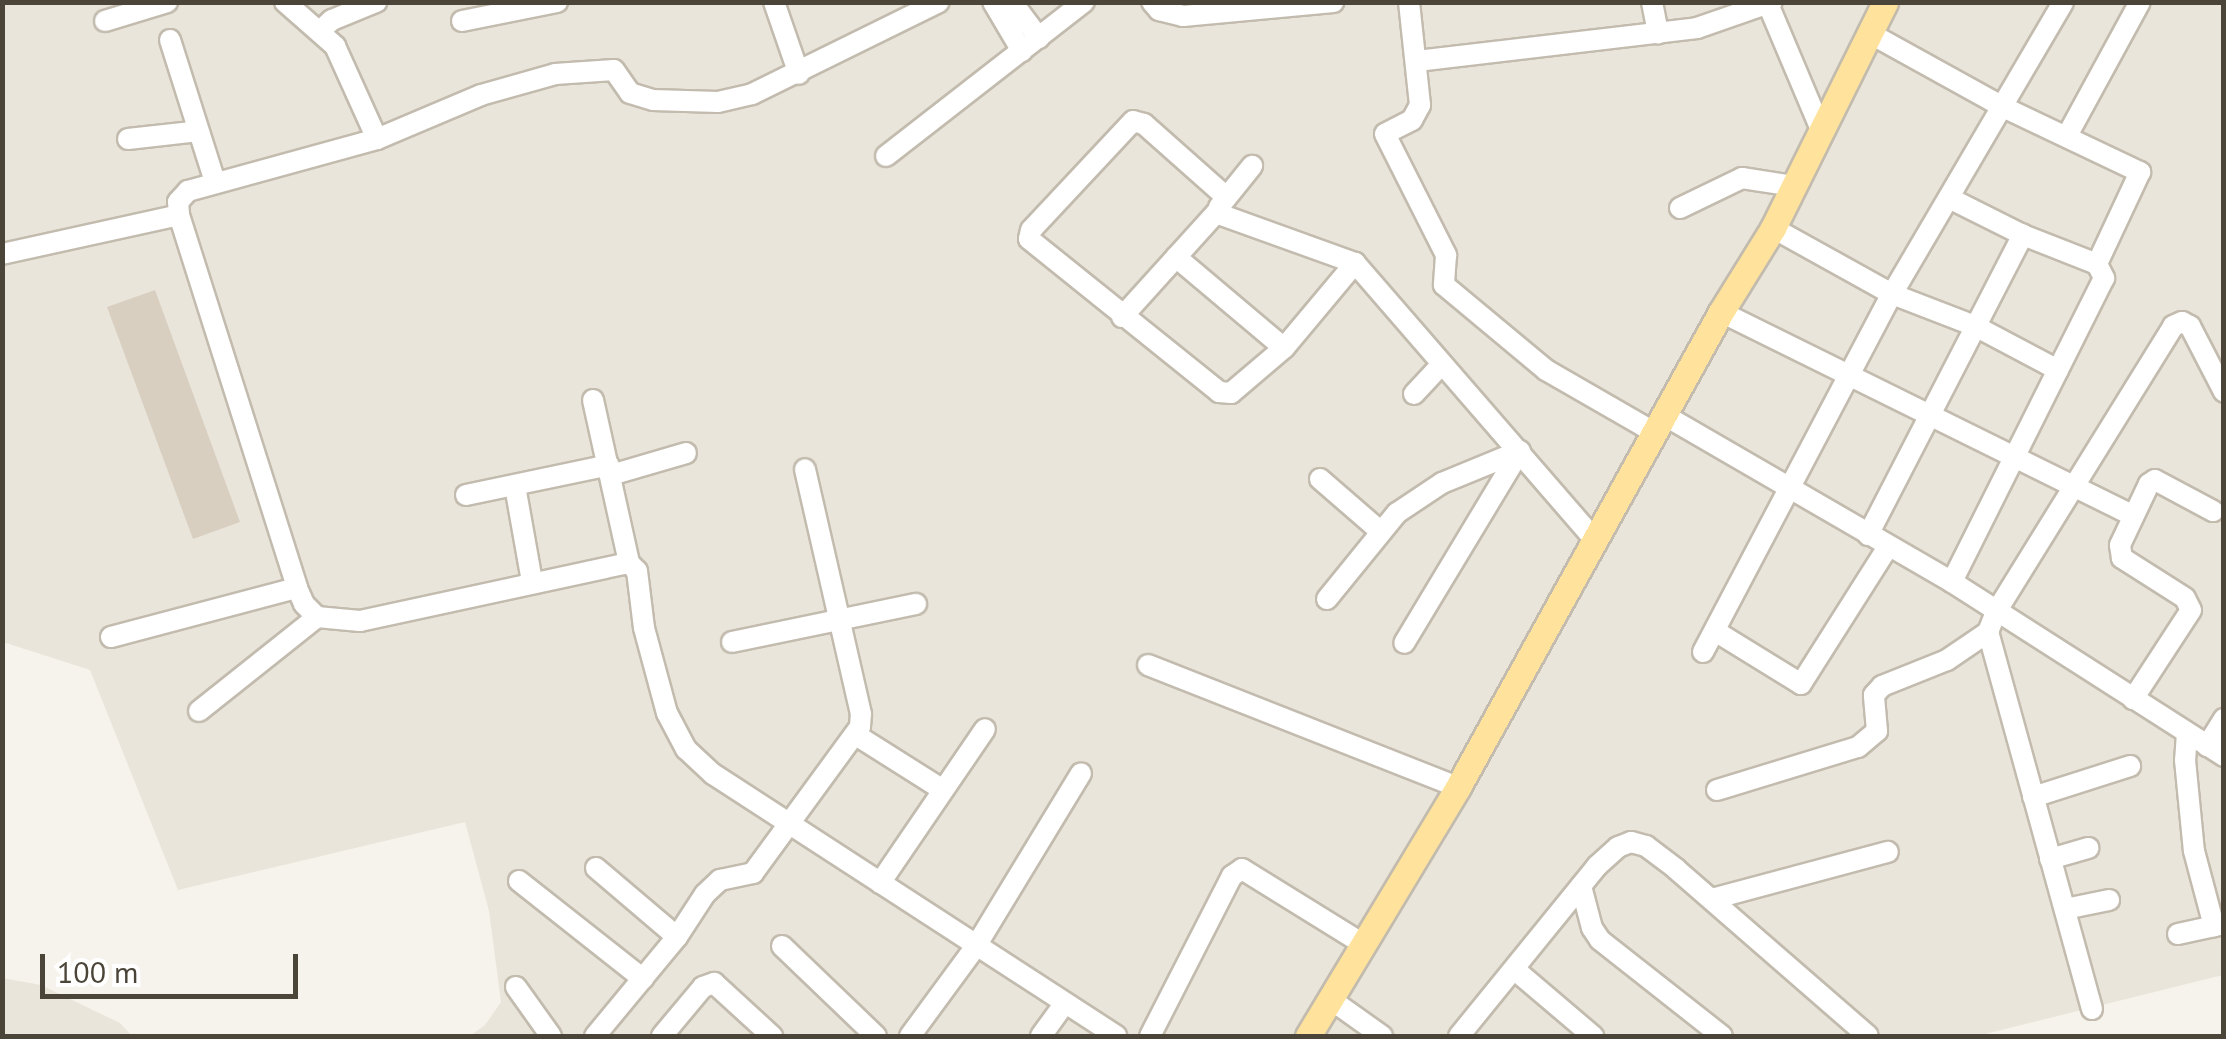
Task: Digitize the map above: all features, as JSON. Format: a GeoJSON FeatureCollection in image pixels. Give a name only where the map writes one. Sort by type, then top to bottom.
{"type":"FeatureCollection","features":[{"type":"Feature","properties":{"kind":"main road"},"geometry":{"type":"LineString","coordinates":[[1308,1036],[1458,787],[1721,312],[1773,228],[1873,35],[1885,2]]}},
{"type":"Feature","properties":{"kind":"street"},"geometry":{"type":"LineString","coordinates":[[105,21],[167,2]]}},
{"type":"Feature","properties":{"kind":"street"},"geometry":{"type":"LineString","coordinates":[[284,2],[320,31],[343,58],[377,140]]}},
{"type":"Feature","properties":{"kind":"street"},"geometry":{"type":"LineString","coordinates":[[320,31],[332,20],[376,2]]}},
{"type":"Feature","properties":{"kind":"street"},"geometry":{"type":"LineString","coordinates":[[462,21],[556,2]]}},
{"type":"Feature","properties":{"kind":"street"},"geometry":{"type":"LineString","coordinates":[[774,2],[799,74]]}},
{"type":"Feature","properties":{"kind":"street"},"geometry":{"type":"LineString","coordinates":[[629,562],[360,621],[317,617],[304,604],[297,588],[179,215],[181,195],[215,182],[377,140],[481,95],[556,74],[614,70],[630,94],[653,100],[718,102],[752,94],[939,2]]}},
{"type":"Feature","properties":{"kind":"street"},"geometry":{"type":"LineString","coordinates":[[993,2],[1030,44]]}},
{"type":"Feature","properties":{"kind":"street"},"geometry":{"type":"LineString","coordinates":[[1012,2],[1030,44]]}},
{"type":"Feature","properties":{"kind":"street"},"geometry":{"type":"LineString","coordinates":[[886,156],[1084,2]]}},
{"type":"Feature","properties":{"kind":"street"},"geometry":{"type":"LineString","coordinates":[[1152,2],[1159,10],[1183,16],[1333,2]]}},
{"type":"Feature","properties":{"kind":"street"},"geometry":{"type":"LineString","coordinates":[[1409,2],[1420,105],[1417,114],[1385,134],[1446,255],[1444,285],[1546,370],[1791,487],[1952,582],[2216,751],[2224,719]]}},
{"type":"Feature","properties":{"kind":"street"},"geometry":{"type":"LineString","coordinates":[[1652,2],[1658,33]]}},
{"type":"Feature","properties":{"kind":"street"},"geometry":{"type":"LineString","coordinates":[[1703,652],[1892,294],[2063,2]]}},
{"type":"Feature","properties":{"kind":"street"},"geometry":{"type":"LineString","coordinates":[[2068,134],[2140,2]]}},
{"type":"Feature","properties":{"kind":"street"},"geometry":{"type":"LineString","coordinates":[[1417,62],[1697,28],[1740,8],[1770,3],[1822,132]]}},
{"type":"Feature","properties":{"kind":"street"},"geometry":{"type":"LineString","coordinates":[[1873,35],[2003,107],[2068,134],[2140,172],[2097,264]]}},
{"type":"Feature","properties":{"kind":"street"},"geometry":{"type":"LineString","coordinates":[[170,40],[215,182]]}},
{"type":"Feature","properties":{"kind":"street"},"geometry":{"type":"LineString","coordinates":[[1355,263],[1284,348],[1231,393],[1220,392],[1029,239],[1031,230],[1134,121],[1144,124],[1220,205],[1355,263],[1596,540]]}},
{"type":"Feature","properties":{"kind":"street"},"geometry":{"type":"LineString","coordinates":[[128,139],[199,131]]}},
{"type":"Feature","properties":{"kind":"street"},"geometry":{"type":"LineString","coordinates":[[1122,316],[1252,166]]}},
{"type":"Feature","properties":{"kind":"street"},"geometry":{"type":"LineString","coordinates":[[1680,208],[1742,178],[1764,178],[1794,186]]}},
{"type":"Feature","properties":{"kind":"street"},"geometry":{"type":"LineString","coordinates":[[1949,198],[2023,235],[2097,264],[2104,278],[1952,582]]}},
{"type":"Feature","properties":{"kind":"street"},"geometry":{"type":"LineString","coordinates":[[2,254],[179,215]]}},
{"type":"Feature","properties":{"kind":"street"},"geometry":{"type":"LineString","coordinates":[[1773,228],[1892,294],[1975,326],[2058,370]]}},
{"type":"Feature","properties":{"kind":"street"},"geometry":{"type":"LineString","coordinates":[[1868,535],[2023,235]]}},
{"type":"Feature","properties":{"kind":"street"},"geometry":{"type":"LineString","coordinates":[[1176,257],[1284,348]]}},
{"type":"Feature","properties":{"kind":"street"},"geometry":{"type":"LineString","coordinates":[[1721,312],[2076,484],[2133,516]]}},
{"type":"Feature","properties":{"kind":"street"},"geometry":{"type":"LineString","coordinates":[[1718,790],[1858,747],[1877,731],[1874,695],[1882,686],[1947,660],[1988,632],[1996,612],[2173,326],[2186,322],[2190,326],[2224,392]]}},
{"type":"Feature","properties":{"kind":"street"},"geometry":{"type":"LineString","coordinates":[[1414,394],[1442,364]]}},
{"type":"Feature","properties":{"kind":"street"},"geometry":{"type":"LineString","coordinates":[[593,400],[629,562],[638,571],[644,628],[667,713],[686,749],[713,774],[1116,1036]]}},
{"type":"Feature","properties":{"kind":"street"},"geometry":{"type":"LineString","coordinates":[[1327,598],[1397,513],[1442,483],[1520,450]]}},
{"type":"Feature","properties":{"kind":"street"},"geometry":{"type":"LineString","coordinates":[[1404,643],[1520,450]]}},
{"type":"Feature","properties":{"kind":"street"},"geometry":{"type":"LineString","coordinates":[[466,495],[686,454]]}},
{"type":"Feature","properties":{"kind":"street"},"geometry":{"type":"LineString","coordinates":[[595,1036],[720,880],[753,874],[787,822],[856,735],[861,714],[806,469]]}},
{"type":"Feature","properties":{"kind":"street"},"geometry":{"type":"LineString","coordinates":[[1320,479],[1380,531]]}},
{"type":"Feature","properties":{"kind":"street"},"geometry":{"type":"LineString","coordinates":[[2134,699],[2190,610],[2185,598],[2122,558],[2120,544],[2155,480],[2214,511]]}},
{"type":"Feature","properties":{"kind":"street"},"geometry":{"type":"LineString","coordinates":[[515,486],[532,581]]}},
{"type":"Feature","properties":{"kind":"street"},"geometry":{"type":"LineString","coordinates":[[1715,630],[1801,684],[1888,547]]}},
{"type":"Feature","properties":{"kind":"street"},"geometry":{"type":"LineString","coordinates":[[111,636],[297,588]]}},
{"type":"Feature","properties":{"kind":"street"},"geometry":{"type":"LineString","coordinates":[[732,642],[916,604]]}},
{"type":"Feature","properties":{"kind":"street"},"geometry":{"type":"LineString","coordinates":[[199,711],[317,617]]}},
{"type":"Feature","properties":{"kind":"street"},"geometry":{"type":"LineString","coordinates":[[1988,632],[2092,1009]]}},
{"type":"Feature","properties":{"kind":"street"},"geometry":{"type":"LineString","coordinates":[[1148,665],[1458,787]]}},
{"type":"Feature","properties":{"kind":"street"},"geometry":{"type":"LineString","coordinates":[[880,883],[985,729]]}},
{"type":"Feature","properties":{"kind":"street"},"geometry":{"type":"LineString","coordinates":[[2178,934],[2219,925],[2194,852],[2185,760],[2187,733]]}},
{"type":"Feature","properties":{"kind":"street"},"geometry":{"type":"LineString","coordinates":[[856,735],[944,790]]}},
{"type":"Feature","properties":{"kind":"street"},"geometry":{"type":"LineString","coordinates":[[2033,797],[2130,766]]}},
{"type":"Feature","properties":{"kind":"street"},"geometry":{"type":"LineString","coordinates":[[910,1036],[976,946],[1081,773]]}},
{"type":"Feature","properties":{"kind":"street"},"geometry":{"type":"LineString","coordinates":[[1459,1036],[1581,886],[1618,847],[1631,842],[1646,846],[1712,900],[1868,1036]]}},
{"type":"Feature","properties":{"kind":"street"},"geometry":{"type":"LineString","coordinates":[[2050,859],[2088,848]]}},
{"type":"Feature","properties":{"kind":"street"},"geometry":{"type":"LineString","coordinates":[[1712,900],[1888,852]]}},
{"type":"Feature","properties":{"kind":"street"},"geometry":{"type":"LineString","coordinates":[[596,868],[677,937]]}},
{"type":"Feature","properties":{"kind":"street"},"geometry":{"type":"LineString","coordinates":[[1150,1036],[1232,876],[1242,869],[1364,944]]}},
{"type":"Feature","properties":{"kind":"street"},"geometry":{"type":"LineString","coordinates":[[520,881],[643,979]]}},
{"type":"Feature","properties":{"kind":"street"},"geometry":{"type":"LineString","coordinates":[[1581,886],[1592,928],[1600,940],[1722,1036]]}},
{"type":"Feature","properties":{"kind":"street"},"geometry":{"type":"LineString","coordinates":[[2065,909],[2109,900]]}},
{"type":"Feature","properties":{"kind":"street"},"geometry":{"type":"LineString","coordinates":[[782,946],[876,1036]]}},
{"type":"Feature","properties":{"kind":"street"},"geometry":{"type":"LineString","coordinates":[[1514,969],[1593,1036]]}},
{"type":"Feature","properties":{"kind":"street"},"geometry":{"type":"LineString","coordinates":[[662,1036],[703,987],[714,983],[772,1036]]}},
{"type":"Feature","properties":{"kind":"street"},"geometry":{"type":"LineString","coordinates":[[516,986],[552,1036]]}},
{"type":"Feature","properties":{"kind":"street"},"geometry":{"type":"LineString","coordinates":[[1330,999],[1382,1036]]}},
{"type":"Feature","properties":{"kind":"street"},"geometry":{"type":"LineString","coordinates":[[1041,1036],[1064,1004]]}},
{"type":"Feature","properties":{"kind":"shaded area"},"geometry":{"type":"Polygon","coordinates":[[[3,3],[2223,3],[2223,975],[1977,1036],[470,1036],[485,1025],[501,1002],[489,911],[465,822],[178,890],[90,670],[3,642],[3,3]]]}},
{"type":"Feature","properties":{"kind":"shaded area"},"geometry":{"type":"Polygon","coordinates":[[[2,978],[41,985],[120,1023],[132,1036],[3,1036],[2,978]]]}},
{"type":"Feature","properties":{"kind":"building"},"geometry":{"type":"Polygon","coordinates":[[[155,290],[240,522],[193,539],[107,307],[155,290]]]}}]}
